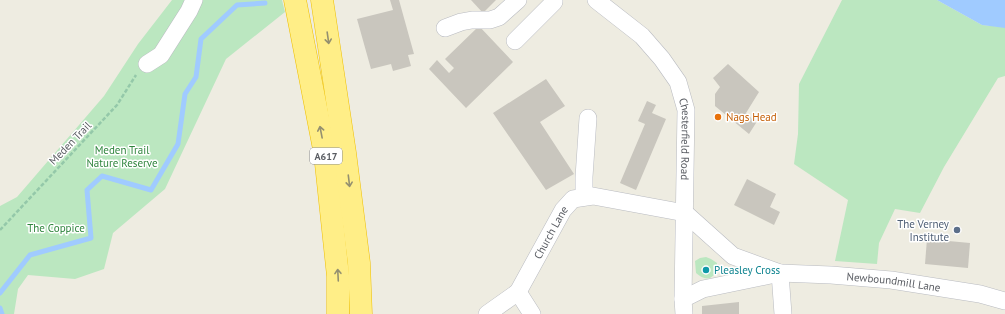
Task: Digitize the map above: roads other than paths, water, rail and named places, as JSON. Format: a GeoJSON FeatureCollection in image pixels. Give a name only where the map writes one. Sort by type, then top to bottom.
{"type":"FeatureCollection","features":[{"type":"Feature","properties":{"kind":"highway","name":"A617"},"geometry":{"type":"LineString","coordinates":[[295,0],[325,154],[338,276],[338,314]]}},
{"type":"Feature","properties":{"kind":"highway","name":"A617"},"geometry":{"type":"LineString","coordinates":[[322,0],[360,263],[361,314]]}},
{"type":"Feature","properties":{"kind":"street"},"geometry":{"type":"LineString","coordinates":[[147,64],[161,55],[189,11],[194,0]]}},
{"type":"Feature","properties":{"kind":"street"},"geometry":{"type":"LineString","coordinates":[[445,28],[461,22],[490,20],[499,17],[518,0]]}},
{"type":"Feature","properties":{"kind":"street"},"geometry":{"type":"LineString","coordinates":[[515,41],[554,2],[554,0]]}},
{"type":"Feature","properties":{"kind":"street","name":"Chesterfield Road"},"geometry":{"type":"LineString","coordinates":[[596,0],[642,36],[662,58],[678,82],[686,110],[684,306]]}},
{"type":"Feature","properties":{"kind":"street"},"geometry":{"type":"LineString","coordinates":[[584,197],[588,118]]}},
{"type":"Feature","properties":{"kind":"street","name":"Church Lane"},"geometry":{"type":"LineString","coordinates":[[487,314],[518,292],[563,210],[573,199],[593,196],[685,213]]}},
{"type":"Feature","properties":{"kind":"street","name":"Newboundmill Lane"},"geometry":{"type":"LineString","coordinates":[[685,213],[733,256],[780,273]]}},
{"type":"Feature","properties":{"kind":"street"},"geometry":{"type":"LineString","coordinates":[[780,273],[783,314]]}},
{"type":"Feature","properties":{"kind":"street","name":"Newboundmill Lane"},"geometry":{"type":"LineString","coordinates":[[684,306],[703,289],[780,273],[831,275],[891,280],[980,294],[1005,301]]}},
{"type":"Feature","properties":{"kind":"street"},"geometry":{"type":"LineString","coordinates":[[518,292],[532,314]]}},
{"type":"Feature","properties":{"kind":"water"},"geometry":{"type":"Polygon","coordinates":[[[937,0],[1005,0],[1005,28],[982,25],[937,0]]]}},
{"type":"Feature","properties":{"kind":"waterway"},"geometry":{"type":"LineString","coordinates":[[0,293],[30,255],[91,238],[87,190],[102,176],[151,190],[178,144],[185,94],[196,77],[201,39],[237,5],[265,3]]}},
{"type":"Feature","properties":{"kind":"waterway"},"geometry":{"type":"LineString","coordinates":[[0,308],[2,314]]}},
{"type":"Feature","properties":{"kind":"place","name":"Nags Head"},"geometry":{"type":"Point","coordinates":[718,117]}},
{"type":"Feature","properties":{"kind":"place","name":"The Verney Institute"},"geometry":{"type":"Point","coordinates":[957,230]}},
{"type":"Feature","properties":{"kind":"place","name":"Pleasley Cross"},"geometry":{"type":"Point","coordinates":[706,270]}},
{"type":"Feature","properties":{"kind":"park label","name":"Meden Trail Nature Reserve"},"geometry":{"type":"Point","coordinates":[122,156]}},
{"type":"Feature","properties":{"kind":"park label","name":"The Coppice"},"geometry":{"type":"Point","coordinates":[56,228]}}]}
